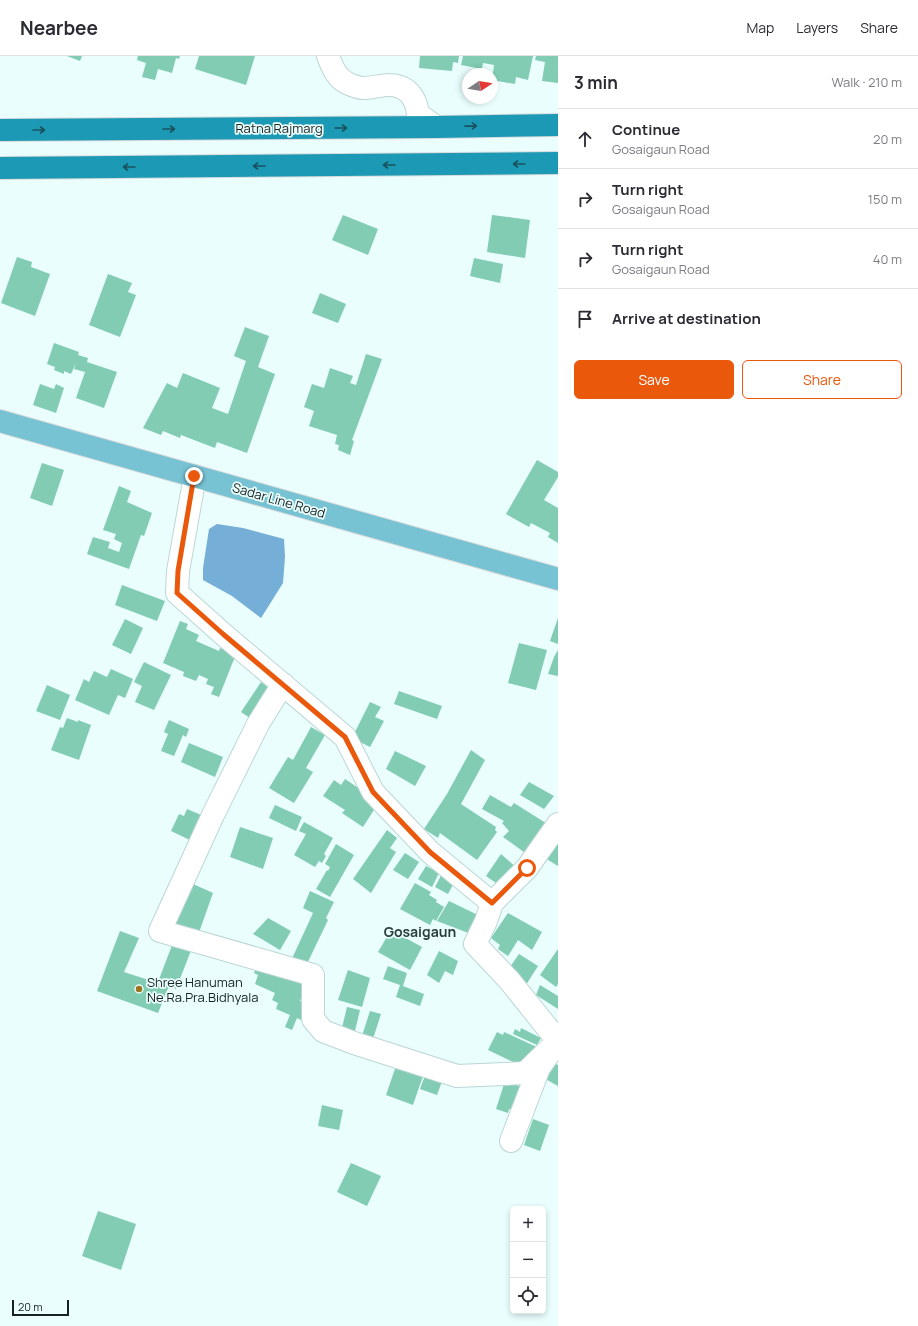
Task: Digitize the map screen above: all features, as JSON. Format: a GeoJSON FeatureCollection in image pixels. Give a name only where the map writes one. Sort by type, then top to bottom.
{"type":"FeatureCollection","features":[{"type":"Feature","properties":{"kind":"highway","name":"Ratna Rajmarg"},"geometry":{"type":"LineString","coordinates":[[0,130],[558,125]]}},
{"type":"Feature","properties":{"kind":"highway"},"geometry":{"type":"LineString","coordinates":[[0,168],[558,163]]}},
{"type":"Feature","properties":{"kind":"main road","name":"Sadar Line Road"},"geometry":{"type":"LineString","coordinates":[[0,421],[558,579]]}},
{"type":"Feature","properties":{"kind":"street"},"geometry":{"type":"LineString","coordinates":[[328,56],[335,72],[346,82],[363,88],[390,85],[403,88],[413,96],[418,114],[436,127]]}},
{"type":"Feature","properties":{"kind":"street"},"geometry":{"type":"LineString","coordinates":[[194,476],[178,571],[177,593],[345,737],[373,792],[430,852],[492,903]]}},
{"type":"Feature","properties":{"kind":"street"},"geometry":{"type":"LineString","coordinates":[[283,684],[254,731],[213,815],[160,931],[313,976],[313,1019],[323,1031],[354,1043],[458,1076],[525,1073],[558,1041]]}},
{"type":"Feature","properties":{"kind":"street"},"geometry":{"type":"LineString","coordinates":[[558,824],[527,868],[492,903],[486,921],[475,944],[509,980],[558,1041]]}},
{"type":"Feature","properties":{"kind":"street"},"geometry":{"type":"LineString","coordinates":[[511,1141],[539,1068],[558,1041]]}},
{"type":"Feature","properties":{"kind":"water"},"geometry":{"type":"Polygon","coordinates":[[[217,524],[243,528],[284,539],[285,557],[283,583],[261,618],[232,596],[203,580],[203,568],[209,529],[217,524]]]}},
{"type":"Feature","properties":{"kind":"building"},"geometry":{"type":"Polygon","coordinates":[[[67,56],[82,56],[80,61],[67,56]]]}},
{"type":"Feature","properties":{"kind":"building"},"geometry":{"type":"Polygon","coordinates":[[[138,56],[180,56],[179,59],[176,58],[172,73],[158,69],[155,80],[142,77],[146,63],[137,60],[138,56]]]}},
{"type":"Feature","properties":{"kind":"building"},"geometry":{"type":"Polygon","coordinates":[[[199,56],[255,56],[246,85],[195,69],[199,56]]]}},
{"type":"Feature","properties":{"kind":"building"},"geometry":{"type":"Polygon","coordinates":[[[420,56],[459,56],[458,63],[453,62],[452,71],[419,68],[420,56]]]}},
{"type":"Feature","properties":{"kind":"building"},"geometry":{"type":"Polygon","coordinates":[[[463,56],[533,56],[528,80],[516,77],[515,84],[498,81],[498,68],[494,68],[494,65],[483,63],[482,68],[477,68],[461,65],[463,56]]]}},
{"type":"Feature","properties":{"kind":"building"},"geometry":{"type":"Polygon","coordinates":[[[536,56],[558,56],[558,83],[542,81],[545,62],[535,60],[536,56]]]}},
{"type":"Feature","properties":{"kind":"building"},"geometry":{"type":"Polygon","coordinates":[[[343,215],[378,229],[368,255],[332,240],[343,215]]]}},
{"type":"Feature","properties":{"kind":"building"},"geometry":{"type":"Polygon","coordinates":[[[492,215],[530,220],[525,258],[487,252],[492,215]]]}},
{"type":"Feature","properties":{"kind":"building"},"geometry":{"type":"Polygon","coordinates":[[[17,257],[32,262],[31,267],[50,274],[35,316],[1,303],[17,257]]]}},
{"type":"Feature","properties":{"kind":"building"},"geometry":{"type":"Polygon","coordinates":[[[474,258],[503,264],[500,283],[470,276],[474,258]]]}},
{"type":"Feature","properties":{"kind":"building"},"geometry":{"type":"Polygon","coordinates":[[[108,274],[132,283],[128,292],[136,295],[120,337],[89,325],[108,274]]]}},
{"type":"Feature","properties":{"kind":"building"},"geometry":{"type":"Polygon","coordinates":[[[320,293],[346,304],[338,323],[312,313],[320,293]]]}},
{"type":"Feature","properties":{"kind":"building"},"geometry":{"type":"Polygon","coordinates":[[[245,327],[269,336],[258,367],[275,374],[247,453],[217,442],[215,448],[181,435],[180,438],[163,431],[161,435],[143,428],[167,383],[177,388],[183,373],[220,388],[212,408],[228,414],[246,361],[234,356],[245,327]]]}},
{"type":"Feature","properties":{"kind":"building"},"geometry":{"type":"Polygon","coordinates":[[[54,343],[79,352],[78,355],[88,358],[87,362],[117,372],[104,408],[76,398],[85,372],[74,369],[76,363],[71,374],[64,371],[64,374],[54,370],[55,367],[47,364],[54,343]]]}},
{"type":"Feature","properties":{"kind":"building"},"geometry":{"type":"Polygon","coordinates":[[[366,354],[382,359],[352,440],[354,441],[350,455],[338,450],[339,445],[335,444],[337,435],[309,426],[314,411],[304,407],[312,384],[324,388],[330,368],[353,376],[350,383],[356,385],[366,354]]]}},
{"type":"Feature","properties":{"kind":"building"},"geometry":{"type":"Polygon","coordinates":[[[40,384],[54,389],[56,384],[64,388],[56,413],[33,405],[40,384]]]}},
{"type":"Feature","properties":{"kind":"building"},"geometry":{"type":"Polygon","coordinates":[[[537,460],[558,472],[558,477],[544,500],[558,508],[558,543],[548,537],[550,533],[531,523],[529,527],[506,514],[537,460]]]}},
{"type":"Feature","properties":{"kind":"building"},"geometry":{"type":"Polygon","coordinates":[[[42,463],[64,470],[52,506],[30,498],[42,463]]]}},
{"type":"Feature","properties":{"kind":"building"},"geometry":{"type":"Polygon","coordinates":[[[119,486],[131,491],[127,502],[152,513],[144,536],[141,535],[129,569],[87,554],[93,537],[110,542],[108,548],[119,552],[122,543],[114,539],[116,534],[103,530],[119,486]]]}},
{"type":"Feature","properties":{"kind":"building"},"geometry":{"type":"Polygon","coordinates":[[[122,585],[165,601],[157,621],[115,605],[122,585]]]}},
{"type":"Feature","properties":{"kind":"building"},"geometry":{"type":"Polygon","coordinates":[[[558,618],[558,644],[550,641],[558,618]]]}},
{"type":"Feature","properties":{"kind":"building"},"geometry":{"type":"Polygon","coordinates":[[[125,619],[143,628],[131,654],[112,645],[125,619]]]}},
{"type":"Feature","properties":{"kind":"building"},"geometry":{"type":"Polygon","coordinates":[[[180,621],[188,624],[186,629],[199,635],[196,641],[219,651],[220,648],[236,654],[219,697],[211,694],[214,687],[206,684],[208,679],[199,675],[196,681],[183,676],[184,672],[163,663],[180,621]]]}},
{"type":"Feature","properties":{"kind":"building"},"geometry":{"type":"Polygon","coordinates":[[[519,643],[547,650],[536,690],[508,683],[519,643]]]}},
{"type":"Feature","properties":{"kind":"building"},"geometry":{"type":"Polygon","coordinates":[[[558,650],[558,676],[548,674],[554,657],[558,650]]]}},
{"type":"Feature","properties":{"kind":"building"},"geometry":{"type":"Polygon","coordinates":[[[144,662],[171,675],[154,710],[135,702],[142,686],[134,682],[144,662]]]}},
{"type":"Feature","properties":{"kind":"building"},"geometry":{"type":"Polygon","coordinates":[[[111,669],[133,679],[125,698],[118,695],[109,715],[75,700],[84,679],[89,682],[94,671],[107,677],[111,669]]]}},
{"type":"Feature","properties":{"kind":"building"},"geometry":{"type":"Polygon","coordinates":[[[261,682],[273,690],[253,720],[241,712],[261,682]]]}},
{"type":"Feature","properties":{"kind":"building"},"geometry":{"type":"Polygon","coordinates":[[[47,685],[70,695],[60,720],[36,711],[47,685]]]}},
{"type":"Feature","properties":{"kind":"building"},"geometry":{"type":"Polygon","coordinates":[[[399,691],[442,706],[437,719],[394,704],[399,691]]]}},
{"type":"Feature","properties":{"kind":"building"},"geometry":{"type":"Polygon","coordinates":[[[370,702],[381,707],[375,717],[384,721],[370,747],[352,738],[370,702]]]}},
{"type":"Feature","properties":{"kind":"building"},"geometry":{"type":"Polygon","coordinates":[[[67,718],[91,725],[79,760],[51,750],[60,727],[63,728],[67,718]]]}},
{"type":"Feature","properties":{"kind":"building"},"geometry":{"type":"Polygon","coordinates":[[[169,720],[189,729],[186,737],[183,735],[174,756],[161,751],[168,734],[164,732],[169,720]]]}},
{"type":"Feature","properties":{"kind":"building"},"geometry":{"type":"Polygon","coordinates":[[[311,727],[325,735],[306,768],[313,772],[294,803],[269,788],[288,757],[293,760],[311,727]]]}},
{"type":"Feature","properties":{"kind":"building"},"geometry":{"type":"Polygon","coordinates":[[[189,743],[223,757],[215,777],[181,762],[189,743]]]}},
{"type":"Feature","properties":{"kind":"building"},"geometry":{"type":"Polygon","coordinates":[[[471,750],[485,760],[461,804],[496,827],[495,830],[497,832],[477,860],[440,833],[438,838],[424,829],[447,794],[471,750]]]}},
{"type":"Feature","properties":{"kind":"building"},"geometry":{"type":"Polygon","coordinates":[[[395,751],[426,766],[415,786],[386,769],[395,751]]]}},
{"type":"Feature","properties":{"kind":"building"},"geometry":{"type":"Polygon","coordinates":[[[345,779],[379,802],[363,827],[342,813],[345,810],[323,796],[334,780],[341,785],[345,779]]]}},
{"type":"Feature","properties":{"kind":"building"},"geometry":{"type":"Polygon","coordinates":[[[529,782],[554,796],[544,809],[520,795],[529,782]]]}},
{"type":"Feature","properties":{"kind":"building"},"geometry":{"type":"Polygon","coordinates":[[[490,795],[511,807],[514,803],[552,827],[528,855],[503,837],[509,831],[502,823],[504,821],[482,809],[490,795]]]}},
{"type":"Feature","properties":{"kind":"building"},"geometry":{"type":"Polygon","coordinates":[[[275,805],[302,817],[296,831],[269,818],[275,805]]]}},
{"type":"Feature","properties":{"kind":"building"},"geometry":{"type":"Polygon","coordinates":[[[187,809],[206,817],[194,842],[171,831],[179,814],[184,816],[187,809]]]}},
{"type":"Feature","properties":{"kind":"building"},"geometry":{"type":"Polygon","coordinates":[[[304,822],[333,838],[324,854],[326,856],[322,863],[319,861],[315,867],[294,855],[306,834],[299,831],[304,822]]]}},
{"type":"Feature","properties":{"kind":"building"},"geometry":{"type":"Polygon","coordinates":[[[240,827],[273,838],[263,869],[230,857],[240,827]]]}},
{"type":"Feature","properties":{"kind":"building"},"geometry":{"type":"Polygon","coordinates":[[[387,830],[397,838],[390,848],[396,852],[371,893],[353,879],[387,830]]]}},
{"type":"Feature","properties":{"kind":"building"},"geometry":{"type":"Polygon","coordinates":[[[558,835],[558,866],[545,858],[558,835]]]}},
{"type":"Feature","properties":{"kind":"building"},"geometry":{"type":"Polygon","coordinates":[[[336,844],[354,855],[330,897],[316,889],[330,867],[325,864],[336,844]]]}},
{"type":"Feature","properties":{"kind":"building"},"geometry":{"type":"Polygon","coordinates":[[[405,853],[419,862],[408,879],[393,870],[405,853]]]}},
{"type":"Feature","properties":{"kind":"building"},"geometry":{"type":"Polygon","coordinates":[[[501,854],[517,868],[503,888],[486,876],[501,854]]]}},
{"type":"Feature","properties":{"kind":"building"},"geometry":{"type":"Polygon","coordinates":[[[426,866],[439,873],[432,887],[418,879],[426,866]]]}},
{"type":"Feature","properties":{"kind":"building"},"geometry":{"type":"Polygon","coordinates":[[[445,868],[458,875],[448,894],[435,887],[445,868]]]}},
{"type":"Feature","properties":{"kind":"building"},"geometry":{"type":"Polygon","coordinates":[[[191,883],[213,893],[197,938],[173,929],[191,883]]]}},
{"type":"Feature","properties":{"kind":"building"},"geometry":{"type":"Polygon","coordinates":[[[415,883],[431,892],[429,895],[444,907],[436,921],[433,919],[430,925],[400,909],[415,883]]]}},
{"type":"Feature","properties":{"kind":"building"},"geometry":{"type":"Polygon","coordinates":[[[310,891],[334,902],[326,918],[328,920],[304,970],[290,963],[313,913],[303,908],[310,891]]]}},
{"type":"Feature","properties":{"kind":"building"},"geometry":{"type":"Polygon","coordinates":[[[449,901],[480,916],[471,934],[437,921],[449,901]]]}},
{"type":"Feature","properties":{"kind":"building"},"geometry":{"type":"Polygon","coordinates":[[[508,913],[542,932],[532,950],[518,940],[508,956],[498,949],[500,945],[491,938],[508,913]]]}},
{"type":"Feature","properties":{"kind":"building"},"geometry":{"type":"Polygon","coordinates":[[[268,918],[291,931],[280,950],[253,934],[268,918]]]}},
{"type":"Feature","properties":{"kind":"building"},"geometry":{"type":"Polygon","coordinates":[[[391,930],[422,947],[410,970],[378,952],[391,930]]]}},
{"type":"Feature","properties":{"kind":"building"},"geometry":{"type":"Polygon","coordinates":[[[120,931],[139,938],[124,972],[167,986],[158,982],[174,940],[192,948],[176,989],[169,986],[158,1013],[97,991],[120,931]]]}},
{"type":"Feature","properties":{"kind":"building"},"geometry":{"type":"Polygon","coordinates":[[[558,949],[558,984],[556,987],[540,975],[558,949]]]}},
{"type":"Feature","properties":{"kind":"building"},"geometry":{"type":"Polygon","coordinates":[[[439,951],[458,961],[453,975],[445,971],[439,983],[427,975],[439,951]]]}},
{"type":"Feature","properties":{"kind":"building"},"geometry":{"type":"Polygon","coordinates":[[[519,954],[538,966],[524,988],[508,970],[519,954]]]}},
{"type":"Feature","properties":{"kind":"building"},"geometry":{"type":"Polygon","coordinates":[[[259,961],[309,978],[300,1001],[310,1005],[303,1021],[297,1018],[292,1030],[285,1027],[290,1015],[276,1009],[278,1003],[272,1000],[275,993],[255,984],[258,975],[254,973],[259,961]]]}},
{"type":"Feature","properties":{"kind":"building"},"geometry":{"type":"Polygon","coordinates":[[[388,966],[407,973],[403,986],[424,994],[420,1006],[396,997],[400,985],[383,979],[388,966]]]}},
{"type":"Feature","properties":{"kind":"building"},"geometry":{"type":"Polygon","coordinates":[[[348,970],[370,978],[362,1007],[338,1000],[348,970]]]}},
{"type":"Feature","properties":{"kind":"building"},"geometry":{"type":"Polygon","coordinates":[[[540,985],[558,996],[558,1009],[536,995],[540,985]]]}},
{"type":"Feature","properties":{"kind":"building"},"geometry":{"type":"Polygon","coordinates":[[[347,1007],[360,1010],[353,1039],[340,1036],[347,1007]]]}},
{"type":"Feature","properties":{"kind":"building"},"geometry":{"type":"Polygon","coordinates":[[[370,1011],[381,1014],[372,1042],[361,1039],[370,1011]]]}},
{"type":"Feature","properties":{"kind":"building"},"geometry":{"type":"Polygon","coordinates":[[[521,1028],[541,1038],[537,1045],[513,1034],[515,1029],[520,1032],[521,1028]]]}},
{"type":"Feature","properties":{"kind":"building"},"geometry":{"type":"Polygon","coordinates":[[[497,1032],[503,1035],[504,1032],[539,1048],[524,1067],[488,1050],[497,1032]]]}},
{"type":"Feature","properties":{"kind":"building"},"geometry":{"type":"Polygon","coordinates":[[[398,1060],[425,1070],[413,1105],[386,1095],[398,1060]]]}},
{"type":"Feature","properties":{"kind":"building"},"geometry":{"type":"Polygon","coordinates":[[[558,1060],[556,1064],[558,1065],[558,1086],[540,1076],[558,1060]]]}},
{"type":"Feature","properties":{"kind":"building"},"geometry":{"type":"Polygon","coordinates":[[[427,1070],[444,1076],[437,1095],[420,1089],[427,1070]]]}},
{"type":"Feature","properties":{"kind":"building"},"geometry":{"type":"Polygon","coordinates":[[[505,1081],[528,1089],[520,1112],[509,1109],[508,1113],[496,1109],[505,1081]]]}},
{"type":"Feature","properties":{"kind":"building"},"geometry":{"type":"Polygon","coordinates":[[[322,1105],[343,1110],[339,1130],[318,1126],[322,1105]]]}},
{"type":"Feature","properties":{"kind":"building"},"geometry":{"type":"Polygon","coordinates":[[[533,1119],[549,1125],[540,1151],[524,1145],[533,1119]]]}},
{"type":"Feature","properties":{"kind":"building"},"geometry":{"type":"Polygon","coordinates":[[[351,1163],[381,1176],[367,1206],[337,1192],[351,1163]]]}},
{"type":"Feature","properties":{"kind":"building"},"geometry":{"type":"Polygon","coordinates":[[[98,1211],[136,1224],[121,1270],[82,1256],[98,1211]]]}},
{"type":"Feature","properties":{"kind":"place","name":"Shree Hanuman Ne.Ra.Pra.Bidhyala"},"geometry":{"type":"Point","coordinates":[139,989]}},
{"type":"Feature","properties":{"kind":"district","name":"Gosaigaun"},"geometry":{"type":"Point","coordinates":[420,931]}},
{"type":"Feature","properties":{"kind":"route"},"geometry":{"type":"LineString","coordinates":[[194,476],[178,571],[177,593],[345,737],[373,792],[430,852],[492,903],[527,868]]}}]}
